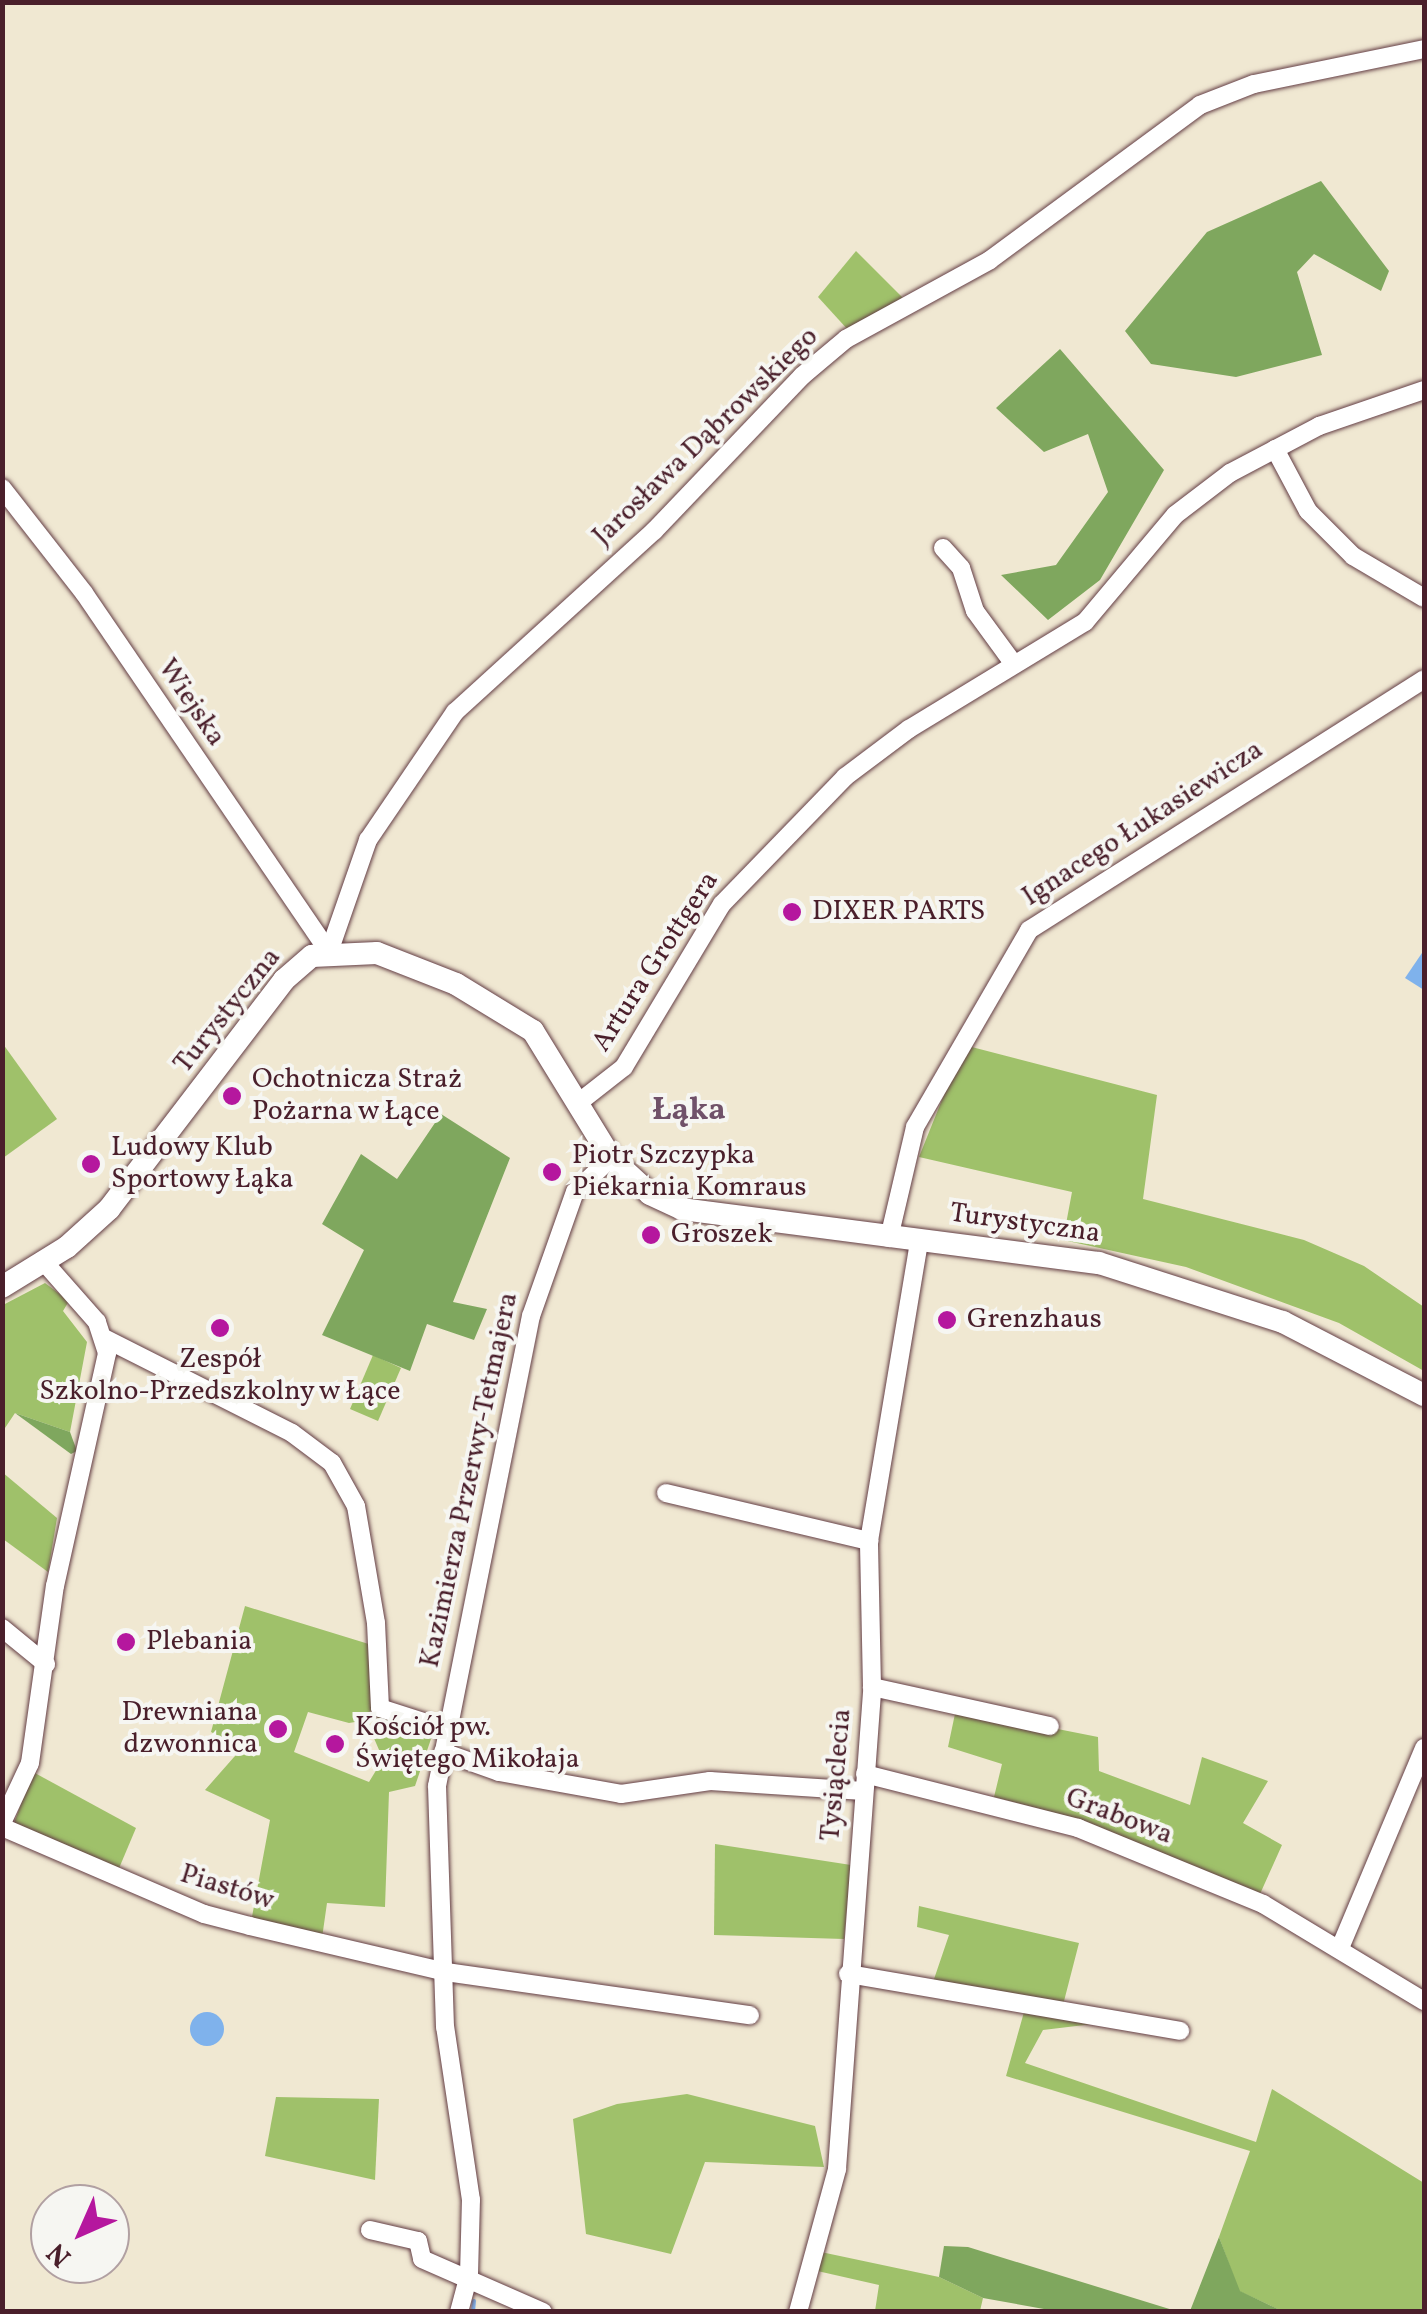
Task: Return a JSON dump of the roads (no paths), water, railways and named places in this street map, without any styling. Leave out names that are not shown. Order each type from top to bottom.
[{"type":"main road","points":[[330,952],[377,953],[456,984],[504,1011],[548,1047],[578,1103]]},
{"type":"main road","name":"Turystyczna","points":[[2,1287],[45,1263],[126,1190],[284,980],[312,956],[330,952]]},
{"type":"main road","name":"Turystyczna","points":[[578,1103],[611,1158],[650,1194],[682,1209],[1099,1263],[1216,1295],[1373,1364],[1424,1395]]},
{"type":"street","name":"Jarosława Dąbrowskiego","points":[[330,952],[368,840],[455,712],[654,531],[802,376],[846,340],[990,260],[1200,106],[1254,84],[1424,48]]},
{"type":"street","name":"Artura Grottgera","points":[[578,1103],[606,1087],[624,1067],[696,943],[757,862],[845,777],[1013,663],[1085,622],[1175,515],[1275,449],[1319,426],[1424,390]]},
{"type":"street","points":[[1275,449],[1320,523],[1353,556],[1424,598]]},
{"type":"street","name":"Wiejska","points":[[2,488],[84,592],[330,952]]},
{"type":"street","points":[[943,548],[961,568],[975,611],[1013,663]]},
{"type":"street","name":"Ignacego Łukasiewicza","points":[[889,1238],[915,1128],[1028,930],[1424,679]]},
{"type":"street","name":"Kazimierza Przerwy-Tetmajera","points":[[460,2312],[469,2275],[471,2200],[445,2027],[437,1786],[445,1728],[531,1316],[576,1192],[611,1158]]},
{"type":"street","name":"Tysiąclecia","points":[[798,2312],[836,2169],[872,1688],[869,1540],[919,1241]]},
{"type":"street","points":[[45,1263],[106,1339],[292,1433],[332,1463],[356,1506],[376,1623],[380,1708],[445,1728]]},
{"type":"street","points":[[2,1825],[30,1763],[55,1586],[106,1339]]},
{"type":"street","points":[[666,1493],[869,1540]]},
{"type":"street","points":[[2,1628],[46,1664]]},
{"type":"street","points":[[872,1688],[1050,1726]]},
{"type":"street","points":[[1340,1948],[1424,1748]]},
{"type":"street","name":"Grabowa","points":[[443,1752],[499,1772],[621,1794],[710,1781],[864,1783],[1078,1828],[1263,1904],[1424,2001]]},
{"type":"street","name":"Piastów","points":[[2,1825],[204,1914],[446,1972],[750,2015]]},
{"type":"street","points":[[848,1974],[1180,2031]]},
{"type":"street","points":[[370,2230],[418,2241],[422,2258],[469,2275],[543,2312]]},
{"type":"water","points":[[1424,950],[1424,990],[1405,978]]},
{"type":"water","points":[[207,2012],[219,2017],[224,2029],[219,2041],[207,2046],[195,2041],[190,2029],[195,2017]]},
{"type":"waterway","points":[[473,2312],[474,2301]]},
{"type":"place","name":"DIXER PARTS","points":[[792,912]]},
{"type":"place","name":"Ochotnicza Straż Pożarna w Łące","points":[[232,1096]]},
{"type":"place","name":"Ludowy Klub Sportowy Łąka","points":[[91,1164]]},
{"type":"place","name":"Piotr Szczypka Piekarnia Komraus","points":[[552,1172]]},
{"type":"place","name":"Groszek","points":[[651,1235]]},
{"type":"place","name":"Grenzhaus","points":[[947,1320]]},
{"type":"place","name":"Zespół Szkolno-Przedszkolny w Łące","points":[[220,1328]]},
{"type":"place","name":"Plebania","points":[[126,1642]]},
{"type":"place","name":"Drewniana dzwonnica","points":[[278,1729]]},
{"type":"place","name":"Kościół pw. Świętego Mikołaja","points":[[335,1744]]},
{"type":"district","name":"Łąka","points":[[689,1111]]}]
